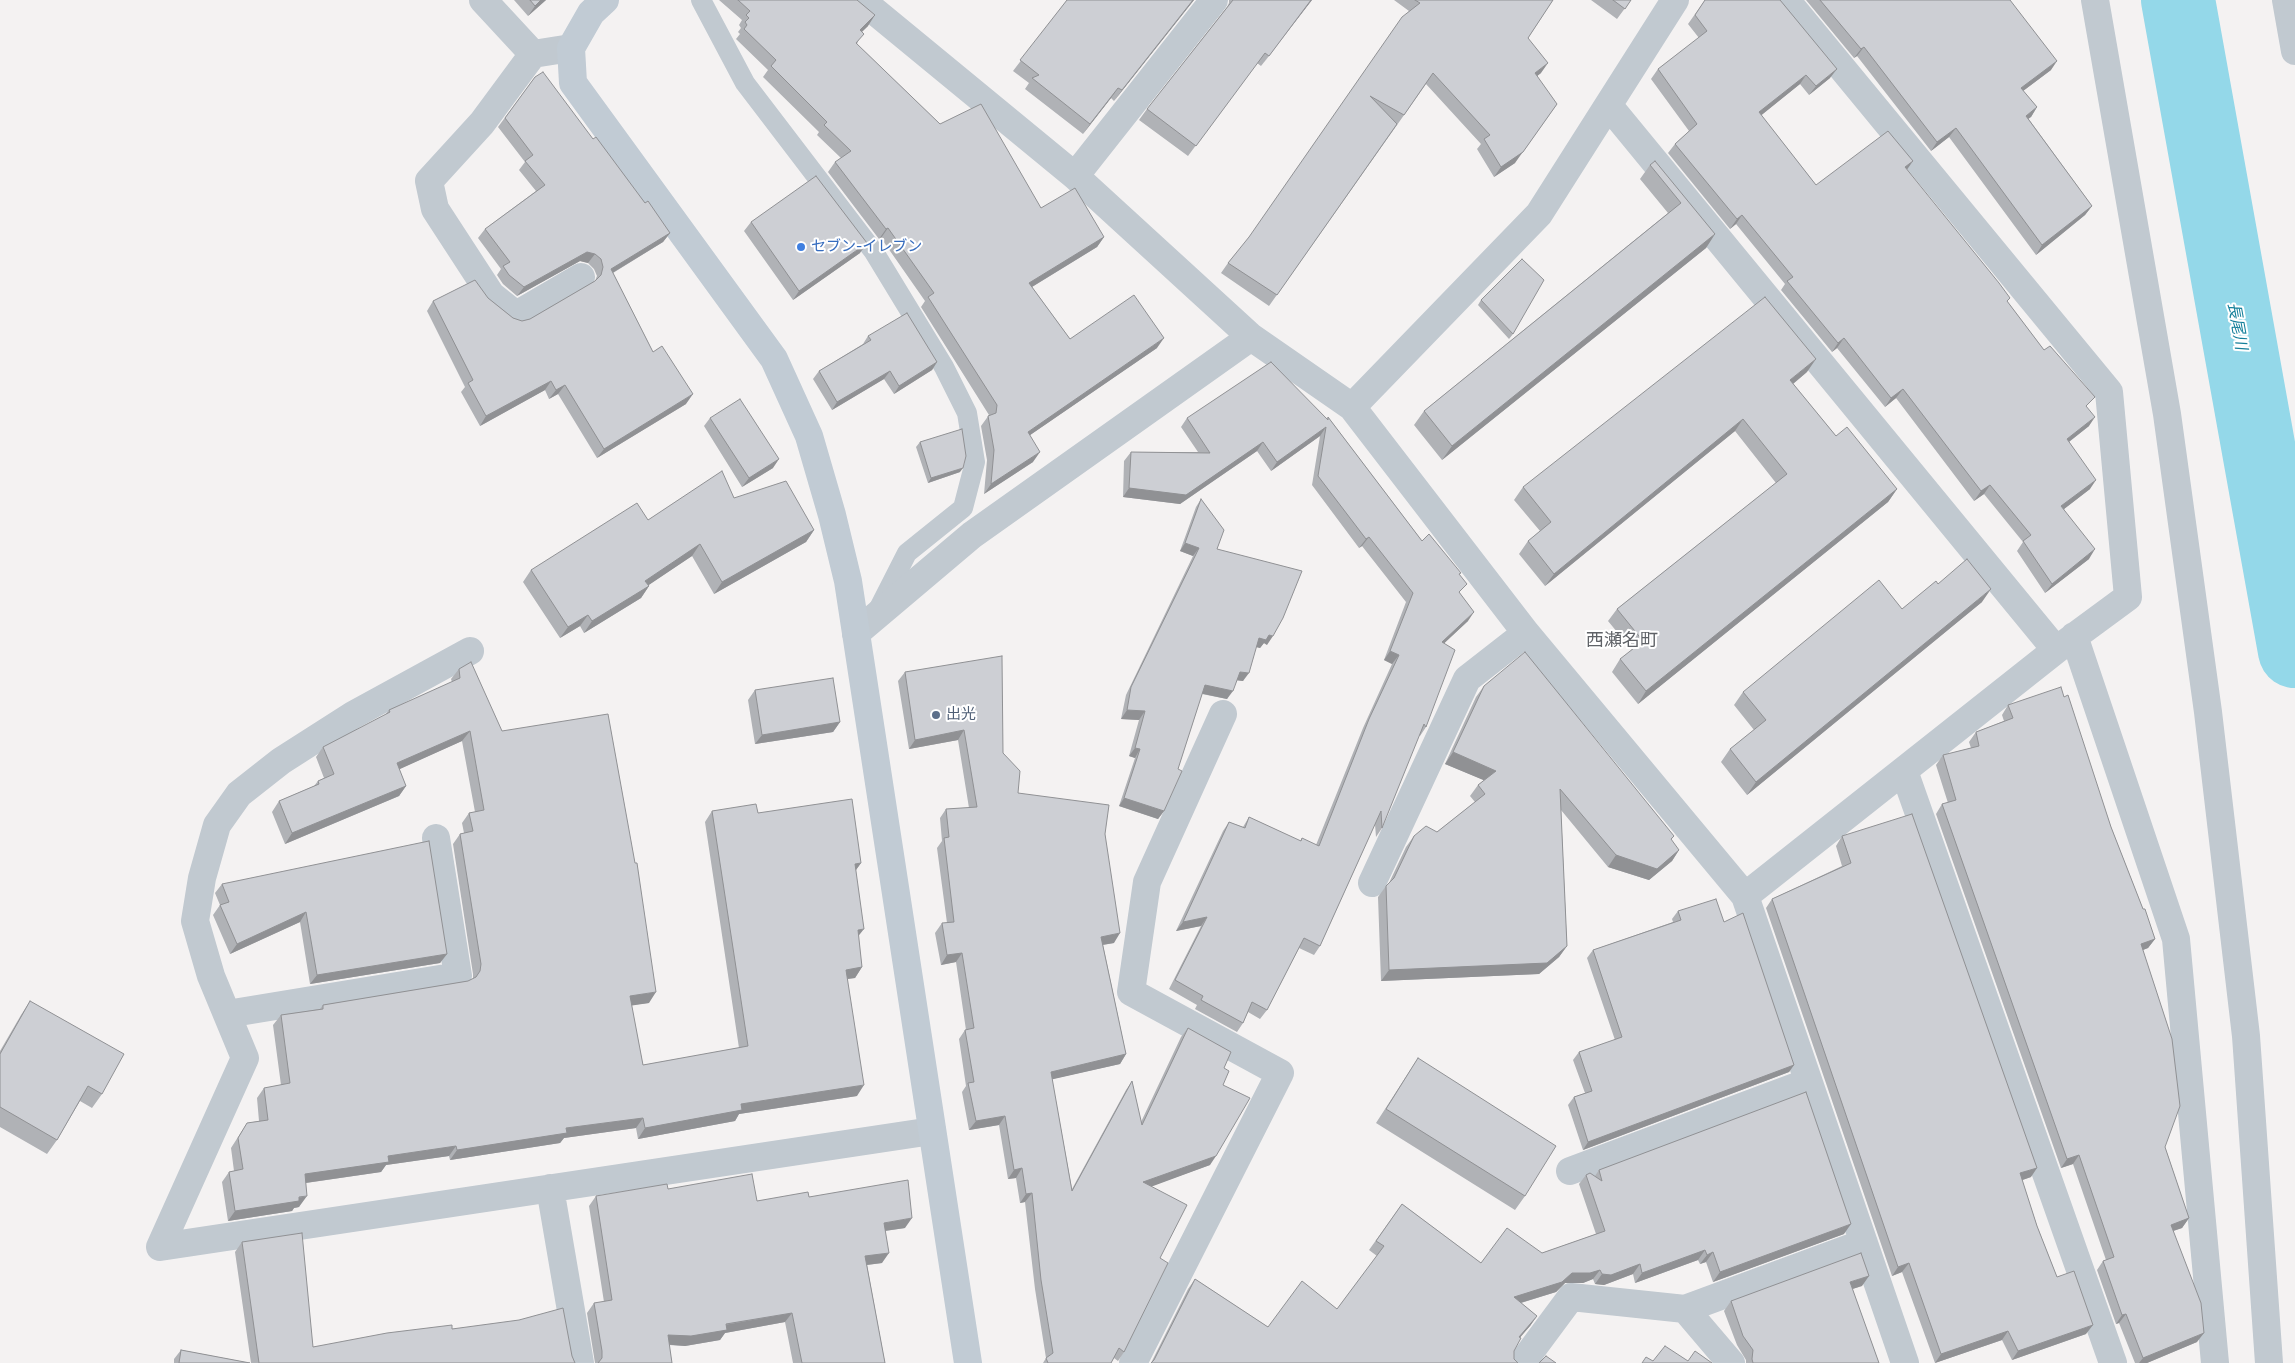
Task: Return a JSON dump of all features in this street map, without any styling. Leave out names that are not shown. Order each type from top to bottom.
[{"type":"street","points":[[483,0],[534,54]]},
{"type":"street","points":[[605,0],[590,13],[571,48],[573,84],[774,358],[809,436],[832,515],[848,581],[865,625],[932,1131],[968,1363]]},
{"type":"street","points":[[861,0],[1075,176],[1250,337],[1352,407],[1526,633],[1745,896],[1905,1363]]},
{"type":"street","points":[[1075,176],[1214,0]]},
{"type":"street","points":[[1352,407],[1540,214],[1675,0]]},
{"type":"street","points":[[1745,896],[2065,643],[2128,597],[2109,392],[1786,0]]},
{"type":"street","points":[[2095,0],[2167,414],[2208,712],[2246,1036],[2269,1363]]},
{"type":"street","points":[[2286,0],[2295,51]]},
{"type":"street","points":[[571,48],[534,54],[482,123],[429,181],[435,210],[492,295],[516,315],[582,278]]},
{"type":"street","points":[[1609,106],[2065,643],[2176,939],[2215,1363]]},
{"type":"street","points":[[865,625],[972,535],[1250,337]]},
{"type":"street","points":[[1372,883],[1467,679],[1526,633]]},
{"type":"street","points":[[470,650],[353,715],[281,761],[239,794],[217,825],[202,878],[195,921],[211,976],[245,1058],[160,1247],[932,1131]]},
{"type":"street","points":[[1132,1363],[1280,1073],[1131,992],[1147,882],[1223,714]]},
{"type":"street","points":[[1904,771],[2112,1363]]},
{"type":"street","points":[[227,1014],[458,976],[436,838]]},
{"type":"street","points":[[1570,1172],[1808,1082]]},
{"type":"street","points":[[550,1188],[580,1363]]},
{"type":"street","points":[[1522,1363],[1571,1297],[1685,1309],[1864,1243]]},
{"type":"street","points":[[1685,1309],[1731,1363]]},
{"type":"lane","points":[[701,0],[745,83],[874,252],[944,367],[967,413],[974,462],[963,508],[906,552],[865,625]]},
{"type":"building","points":[[530,0],[541,0],[535,6]]},
{"type":"building","points":[[738,0],[857,0],[875,15],[860,30],[864,34],[856,43],[940,124],[981,104],[1041,208],[1075,188],[1104,237],[1029,283],[1070,339],[1134,295],[1164,338],[1028,432],[1040,452],[991,484],[994,450],[988,416],[996,413],[997,405],[928,297],[934,293],[888,228],[886,229],[835,162],[851,151],[824,125],[827,122],[771,66],[776,60],[744,29],[747,25],[745,22],[749,18],[746,15],[750,11]]},
{"type":"building","points":[[1067,0],[1193,0],[1122,90],[1118,88],[1090,124],[1032,78],[1039,75],[1020,60]]},
{"type":"building","points":[[1233,0],[1311,0],[1269,56],[1265,53],[1196,146],[1147,109]]},
{"type":"building","points":[[1415,0],[1553,0],[1528,38],[1548,63],[1535,73],[1557,104],[1523,152],[1501,167],[1484,139],[1490,135],[1433,73],[1404,115],[1370,96],[1397,124],[1277,295],[1228,263],[1249,237],[1402,17],[1420,3]]},
{"type":"building","points":[[1613,0],[1631,0],[1625,9]]},
{"type":"building","points":[[1705,0],[1780,0],[1837,69],[1816,86],[1806,75],[1759,112],[1816,185],[1888,131],[1913,161],[1905,167],[1999,283],[2010,298],[2007,301],[2044,350],[2050,346],[2095,397],[2086,406],[2095,417],[2067,439],[2096,480],[2061,506],[2095,549],[2052,584],[2023,541],[2031,535],[1990,485],[1981,491],[1903,389],[1891,398],[1844,338],[1838,343],[1787,281],[1793,277],[1742,215],[1737,219],[1675,144],[1697,124],[1658,69],[1707,31],[1695,15]]},
{"type":"building","points":[[1820,0],[2010,0],[2057,61],[2021,88],[2037,107],[2026,116],[2092,206],[2042,245],[1956,128],[1937,142],[1864,47],[1861,49]]},
{"type":"building","points":[[543,72],[593,139],[596,137],[645,203],[648,201],[670,233],[611,269],[653,352],[662,346],[693,394],[604,449],[565,385],[556,390],[551,381],[486,416],[468,383],[473,380],[433,301],[475,280],[488,298],[513,318],[522,321],[530,319],[595,281],[601,275],[603,267],[601,259],[595,254],[587,252],[524,287],[509,275],[503,266],[510,262],[485,229],[545,185],[525,161],[533,155],[505,118],[535,77]]},
{"type":"building","points":[[1655,161],[1715,234],[1452,446],[1424,411],[1681,203],[1650,165]]},
{"type":"building","points":[[816,176],[867,243],[799,291],[751,222]]},
{"type":"building","points":[[1522,259],[1544,280],[1513,334],[1481,300]]},
{"type":"building","points":[[1765,297],[1816,359],[1790,380],[1836,436],[1847,427],[1897,489],[1646,691],[1620,659],[1643,641],[1617,609],[1787,474],[1743,419],[1554,574],[1528,541],[1551,522],[1523,487]]},
{"type":"building","points":[[907,313],[937,362],[899,386],[890,371],[837,402],[819,371],[871,340],[868,336]]},
{"type":"building","points":[[1271,362],[1328,420],[1328,417],[1422,541],[1429,534],[1461,573],[1459,574],[1467,584],[1459,592],[1474,612],[1442,642],[1455,650],[1426,727],[1424,724],[1382,828],[1381,811],[1320,946],[1304,938],[1267,1010],[1252,1002],[1243,1023],[1201,1000],[1203,996],[1175,980],[1207,917],[1183,922],[1229,822],[1245,828],[1249,817],[1301,841],[1302,838],[1319,846],[1369,719],[1399,655],[1390,651],[1413,593],[1369,537],[1366,539],[1318,476],[1326,427],[1277,462],[1263,442],[1186,495],[1129,488],[1131,452],[1210,453],[1187,418]]},
{"type":"building","points":[[740,399],[779,459],[749,478],[710,418]]},
{"type":"building","points":[[962,429],[966,456],[963,468],[931,478],[920,442]]},
{"type":"building","points":[[722,471],[734,498],[786,481],[814,530],[722,582],[700,544],[645,581],[649,586],[592,621],[588,615],[568,627],[531,570],[637,503],[648,520]]},
{"type":"building","points":[[1201,499],[1224,530],[1217,549],[1302,571],[1283,618],[1273,636],[1269,635],[1266,640],[1259,638],[1249,673],[1240,672],[1233,691],[1205,685],[1178,769],[1182,771],[1164,811],[1124,798],[1140,749],[1135,748],[1145,711],[1127,710],[1131,687],[1199,548],[1185,543]]},
{"type":"building","points":[[1967,559],[1991,589],[1756,782],[1730,749],[1766,720],[1743,692],[1879,580],[1902,609],[1936,581],[1938,584]]},
{"type":"building","points":[[1525,652],[1674,836],[1671,839],[1679,850],[1657,869],[1616,855],[1560,789],[1567,946],[1547,963],[1389,970],[1386,886],[1394,878],[1414,836],[1426,826],[1437,832],[1485,794],[1478,785],[1496,771],[1453,752],[1484,686]]},
{"type":"building","points":[[1002,656],[1003,753],[1020,771],[1018,793],[1109,805],[1105,834],[1120,933],[1101,937],[1126,1054],[1051,1072],[1072,1191],[1132,1081],[1142,1125],[1188,1028],[1231,1052],[1224,1068],[1229,1071],[1223,1085],[1250,1098],[1216,1156],[1143,1182],[1187,1205],[1160,1258],[1168,1263],[1124,1352],[1119,1348],[1111,1363],[1048,1363],[1046,1358],[1053,1353],[1041,1280],[1032,1193],[1026,1194],[1022,1168],[1014,1170],[1005,1116],[976,1121],[968,1083],[974,1082],[965,1030],[974,1028],[962,953],[947,955],[942,923],[954,922],[944,838],[949,837],[946,809],[977,807],[964,730],[915,740],[905,672]]},
{"type":"building","points":[[471,662],[502,731],[608,714],[635,863],[637,863],[656,992],[630,996],[643,1065],[748,1046],[712,811],[756,804],[758,813],[852,799],[861,863],[855,864],[864,929],[858,930],[862,967],[846,970],[864,1085],[741,1104],[742,1110],[645,1128],[643,1118],[566,1128],[567,1133],[457,1150],[456,1146],[388,1156],[389,1162],[305,1174],[307,1196],[299,1197],[299,1201],[235,1211],[229,1172],[243,1169],[238,1138],[247,1123],[268,1120],[264,1088],[290,1083],[281,1015],[323,1009],[323,1005],[468,981],[476,977],[480,971],[481,964],[460,834],[473,831],[469,813],[484,810],[470,731],[397,763],[406,786],[292,833],[279,801],[319,784],[318,781],[334,774],[323,747],[390,712],[389,710],[460,678],[459,669]]},
{"type":"building","points":[[833,678],[840,722],[762,735],[755,690]]},
{"type":"building","points":[[2061,687],[2064,697],[2068,695],[2111,827],[2143,909],[2145,909],[2155,939],[2141,944],[2172,1039],[2180,1106],[2165,1147],[2189,1218],[2171,1225],[2201,1303],[2204,1333],[2143,1358],[2126,1314],[2122,1315],[2103,1261],[2114,1257],[2079,1155],[2067,1159],[1942,804],[1956,800],[1943,755],[1979,746],[1976,732],[2013,718],[2008,705]]},
{"type":"building","points":[[1912,814],[2037,1168],[2020,1173],[2037,1226],[2057,1277],[2074,1271],[2093,1325],[2018,1351],[2008,1331],[1941,1354],[1909,1263],[1898,1267],[1772,899],[1851,863],[1842,836]]},
{"type":"building","points":[[429,841],[447,954],[317,975],[306,912],[237,944],[220,905],[229,902],[222,884]]},
{"type":"building","points":[[1716,899],[1724,922],[1743,913],[1794,1065],[1588,1142],[1574,1097],[1592,1091],[1579,1052],[1622,1037],[1593,950],[1681,920],[1678,911]]},
{"type":"building","points":[[30,1001],[124,1054],[102,1094],[88,1086],[57,1140],[0,1107],[0,1054]]},
{"type":"building","points":[[1418,1058],[1556,1146],[1525,1196],[1386,1109]]},
{"type":"building","points":[[1806,1092],[1851,1224],[1720,1272],[1713,1252],[1707,1255],[1705,1250],[1642,1273],[1640,1264],[1611,1275],[1602,1274],[1600,1270],[1590,1273],[1572,1273],[1562,1282],[1514,1297],[1537,1316],[1519,1337],[1521,1338],[1514,1351],[1514,1359],[1518,1363],[1151,1363],[1195,1279],[1268,1327],[1302,1281],[1337,1309],[1384,1246],[1376,1241],[1402,1204],[1481,1263],[1507,1228],[1542,1253],[1605,1231],[1586,1175],[1590,1173],[1602,1181],[1599,1170]]},
{"type":"building","points":[[752,1174],[757,1201],[808,1192],[809,1197],[908,1180],[912,1218],[884,1223],[889,1253],[865,1256],[885,1363],[802,1363],[792,1313],[726,1324],[727,1330],[691,1336],[668,1335],[672,1363],[598,1363],[602,1358],[602,1351],[594,1303],[612,1300],[596,1196],[667,1184],[668,1189]]},
{"type":"building","points":[[302,1233],[313,1347],[387,1333],[452,1325],[452,1329],[519,1320],[563,1308],[575,1363],[259,1363],[242,1242]]},
{"type":"building","points":[[1861,1253],[1869,1276],[1850,1282],[1879,1363],[1753,1363],[1753,1350],[1743,1336],[1731,1301]]},
{"type":"building","points":[[1665,1346],[1688,1361],[1695,1351],[1712,1363],[1642,1363],[1646,1357],[1653,1361]]},
{"type":"building","points":[[181,1350],[250,1363],[179,1363]]},
{"type":"building","points":[[1546,1356],[1556,1363],[1539,1363]]},
{"type":"waterway","name":"長尾川","points":[[2178,0],[2295,651]]},
{"type":"place","name":"セブン-イレブン","points":[[801,247]]},
{"type":"place","name":"出光","points":[[936,715]]},
{"type":"district","name":"西瀬名町","points":[[1622,641]]}]
